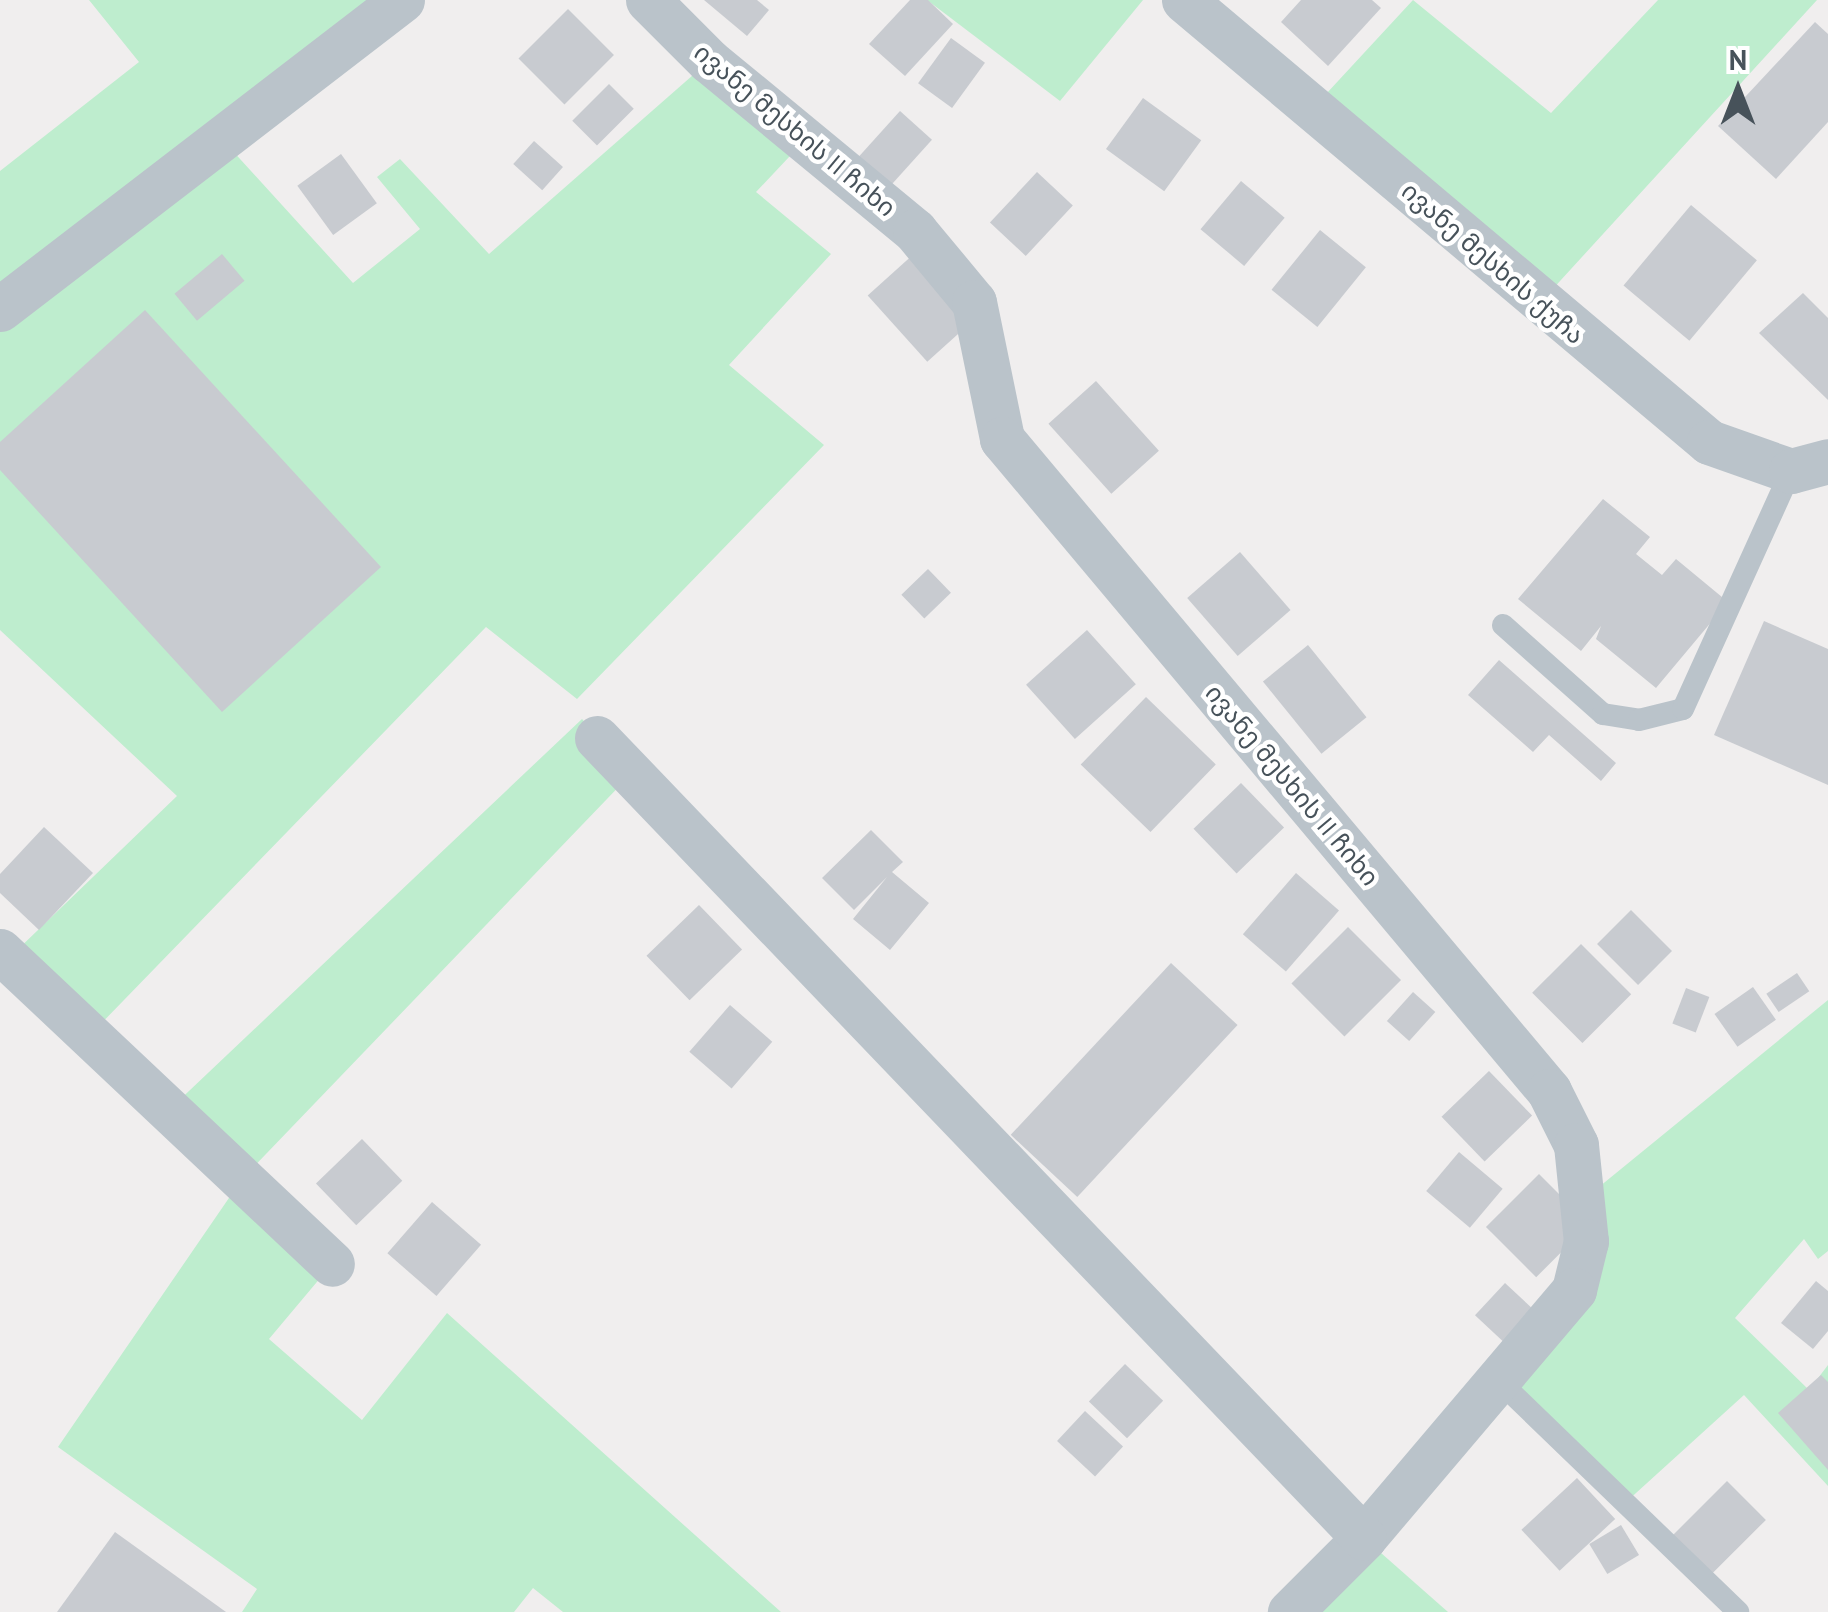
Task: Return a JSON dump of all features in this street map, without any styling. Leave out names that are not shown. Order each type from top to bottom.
[{"type":"street","points":[[0,309],[402,0]]},
{"type":"street","name":"ივანე მესხის II ჩიხი","points":[[648,0],[709,61],[916,231],[974,302],[1002,439],[1549,1091],[1576,1145],[1586,1241],[1574,1290],[1364,1538],[1290,1612]]},
{"type":"street","name":"ივანე მესხის ქუჩა","points":[[1184,0],[1631,382],[1709,442],[1809,466],[1828,498]]},
{"type":"street","points":[[597,738],[1364,1538]]},
{"type":"street","points":[[0,951],[332,1264]]},
{"type":"lane","points":[[1503,625],[1603,714],[1639,720],[1683,710],[1809,466]]},
{"type":"lane","points":[[1498,1380],[1738,1612]]},
{"type":"green space","points":[[89,0],[402,0],[220,137],[353,283],[420,229],[377,177],[400,159],[489,254],[709,61],[805,140],[756,192],[831,254],[729,365],[824,445],[577,699],[486,627],[91,1034],[10,957],[177,796],[0,630],[0,171],[139,62]]},
{"type":"green space","points":[[927,0],[1143,0],[1060,101]]},
{"type":"green space","points":[[1413,0],[1551,113],[1658,0],[1817,0],[1539,304],[1314,107]]},
{"type":"green space","points":[[582,719],[631,774],[243,1178],[332,1264],[269,1339],[362,1420],[447,1313],[781,1612],[563,1612],[533,1588],[514,1612],[242,1612],[257,1589],[58,1447],[242,1179],[170,1109]]},
{"type":"green space","points":[[1828,1000],[1828,1251],[1818,1259],[1804,1239],[1735,1318],[1809,1390],[1828,1365],[1828,1486],[1744,1395],[1625,1503],[1498,1380],[1574,1290],[1583,1200]]},
{"type":"green space","points":[[1364,1538],[1448,1612],[1290,1612]]},
{"type":"building","points":[[704,0],[757,0],[769,10],[747,36]]},
{"type":"building","points":[[910,0],[928,0],[953,24],[905,76],[869,44]]},
{"type":"building","points":[[1301,0],[1372,0],[1381,8],[1328,66],[1281,22]]},
{"type":"building","points":[[568,9],[614,55],[564,104],[519,58]]},
{"type":"building","points":[[1815,22],[1828,34],[1828,122],[1776,179],[1718,126]]},
{"type":"building","points":[[951,38],[985,63],[952,108],[918,83]]},
{"type":"building","points":[[609,84],[634,109],[597,146],[572,121]]},
{"type":"building","points":[[1143,98],[1201,140],[1164,191],[1106,149]]},
{"type":"building","points":[[900,111],[932,140],[890,187],[858,158]]},
{"type":"building","points":[[534,141],[563,167],[542,190],[513,164]]},
{"type":"building","points":[[341,154],[377,203],[333,235],[297,186]]},
{"type":"building","points":[[1037,172],[1073,205],[1026,256],[990,222]]},
{"type":"building","points":[[1241,181],[1285,218],[1244,266],[1201,229]]},
{"type":"building","points":[[1691,205],[1757,260],[1689,341],[1624,285]]},
{"type":"building","points":[[1320,230],[1366,267],[1317,327],[1272,290]]},
{"type":"building","points":[[916,252],[976,318],[927,362],[868,295]]},
{"type":"building","points":[[222,254],[244,281],[197,321],[175,294]]},
{"type":"building","points":[[1803,293],[1828,318],[1828,400],[1759,333]]},
{"type":"building","points":[[145,310],[381,567],[222,712],[0,470],[0,442]]},
{"type":"building","points":[[1096,381],[1159,451],[1111,494],[1048,424]]},
{"type":"building","points":[[1603,499],[1650,537],[1636,554],[1662,575],[1676,559],[1728,602],[1656,688],[1596,639],[1601,626],[1581,651],[1518,599]]},
{"type":"building","points":[[1240,552],[1291,610],[1238,656],[1187,598]]},
{"type":"building","points":[[928,569],[951,593],[924,618],[901,595]]},
{"type":"building","points":[[1764,621],[1828,649],[1828,785],[1714,735]]},
{"type":"building","points":[[1087,630],[1136,684],[1075,739],[1026,685]]},
{"type":"building","points":[[1308,645],[1367,717],[1321,754],[1263,682]]},
{"type":"building","points":[[1499,660],[1616,763],[1601,781],[1549,735],[1533,752],[1468,695]]},
{"type":"building","points":[[1146,697],[1216,764],[1150,832],[1081,765]]},
{"type":"building","points":[[1241,783],[1284,828],[1237,873],[1194,829]]},
{"type":"building","points":[[44,827],[93,873],[39,930],[0,893],[0,874]]},
{"type":"building","points":[[871,830],[903,862],[892,872],[929,903],[890,950],[853,919],[887,877],[854,910],[822,878]]},
{"type":"building","points":[[1296,873],[1339,910],[1286,972],[1243,934]]},
{"type":"building","points":[[699,905],[742,950],[690,1000],[646,956]]},
{"type":"building","points":[[1631,910],[1672,951],[1638,985],[1597,944]]},
{"type":"building","points":[[1348,927],[1401,980],[1344,1037],[1291,984]]},
{"type":"building","points":[[1581,944],[1631,994],[1582,1043],[1532,993]]},
{"type":"building","points":[[1171,963],[1238,1025],[1077,1197],[1011,1135]]},
{"type":"building","points":[[1797,973],[1809,991],[1779,1012],[1766,994]]},
{"type":"building","points":[[1753,987],[1776,1020],[1737,1047],[1714,1014]]},
{"type":"building","points":[[1686,988],[1709,997],[1696,1032],[1672,1023]]},
{"type":"building","points":[[1413,992],[1435,1012],[1409,1041],[1387,1021]]},
{"type":"building","points":[[730,1005],[772,1042],[732,1089],[689,1052]]},
{"type":"building","points":[[1489,1071],[1532,1116],[1485,1161],[1442,1117]]},
{"type":"building","points":[[362,1139],[402,1181],[356,1225],[316,1183]]},
{"type":"building","points":[[1459,1152],[1503,1189],[1470,1228],[1426,1191]]},
{"type":"building","points":[[1539,1174],[1589,1224],[1536,1277],[1486,1227]]},
{"type":"building","points":[[432,1202],[481,1245],[436,1296],[387,1253]]},
{"type":"building","points":[[1816,1281],[1828,1291],[1828,1331],[1813,1349],[1781,1323]]},
{"type":"building","points":[[1505,1283],[1540,1316],[1510,1348],[1475,1315]]},
{"type":"building","points":[[1125,1364],[1163,1401],[1127,1438],[1089,1401]]},
{"type":"building","points":[[1821,1375],[1828,1382],[1828,1470],[1778,1413]]},
{"type":"building","points":[[1085,1411],[1123,1446],[1095,1476],[1057,1441]]},
{"type":"building","points":[[1577,1478],[1615,1519],[1560,1571],[1521,1530]]},
{"type":"building","points":[[1727,1481],[1766,1520],[1708,1578],[1669,1539]]},
{"type":"building","points":[[1621,1525],[1639,1555],[1607,1574],[1589,1544]]},
{"type":"building","points":[[115,1532],[226,1612],[57,1612]]}]
